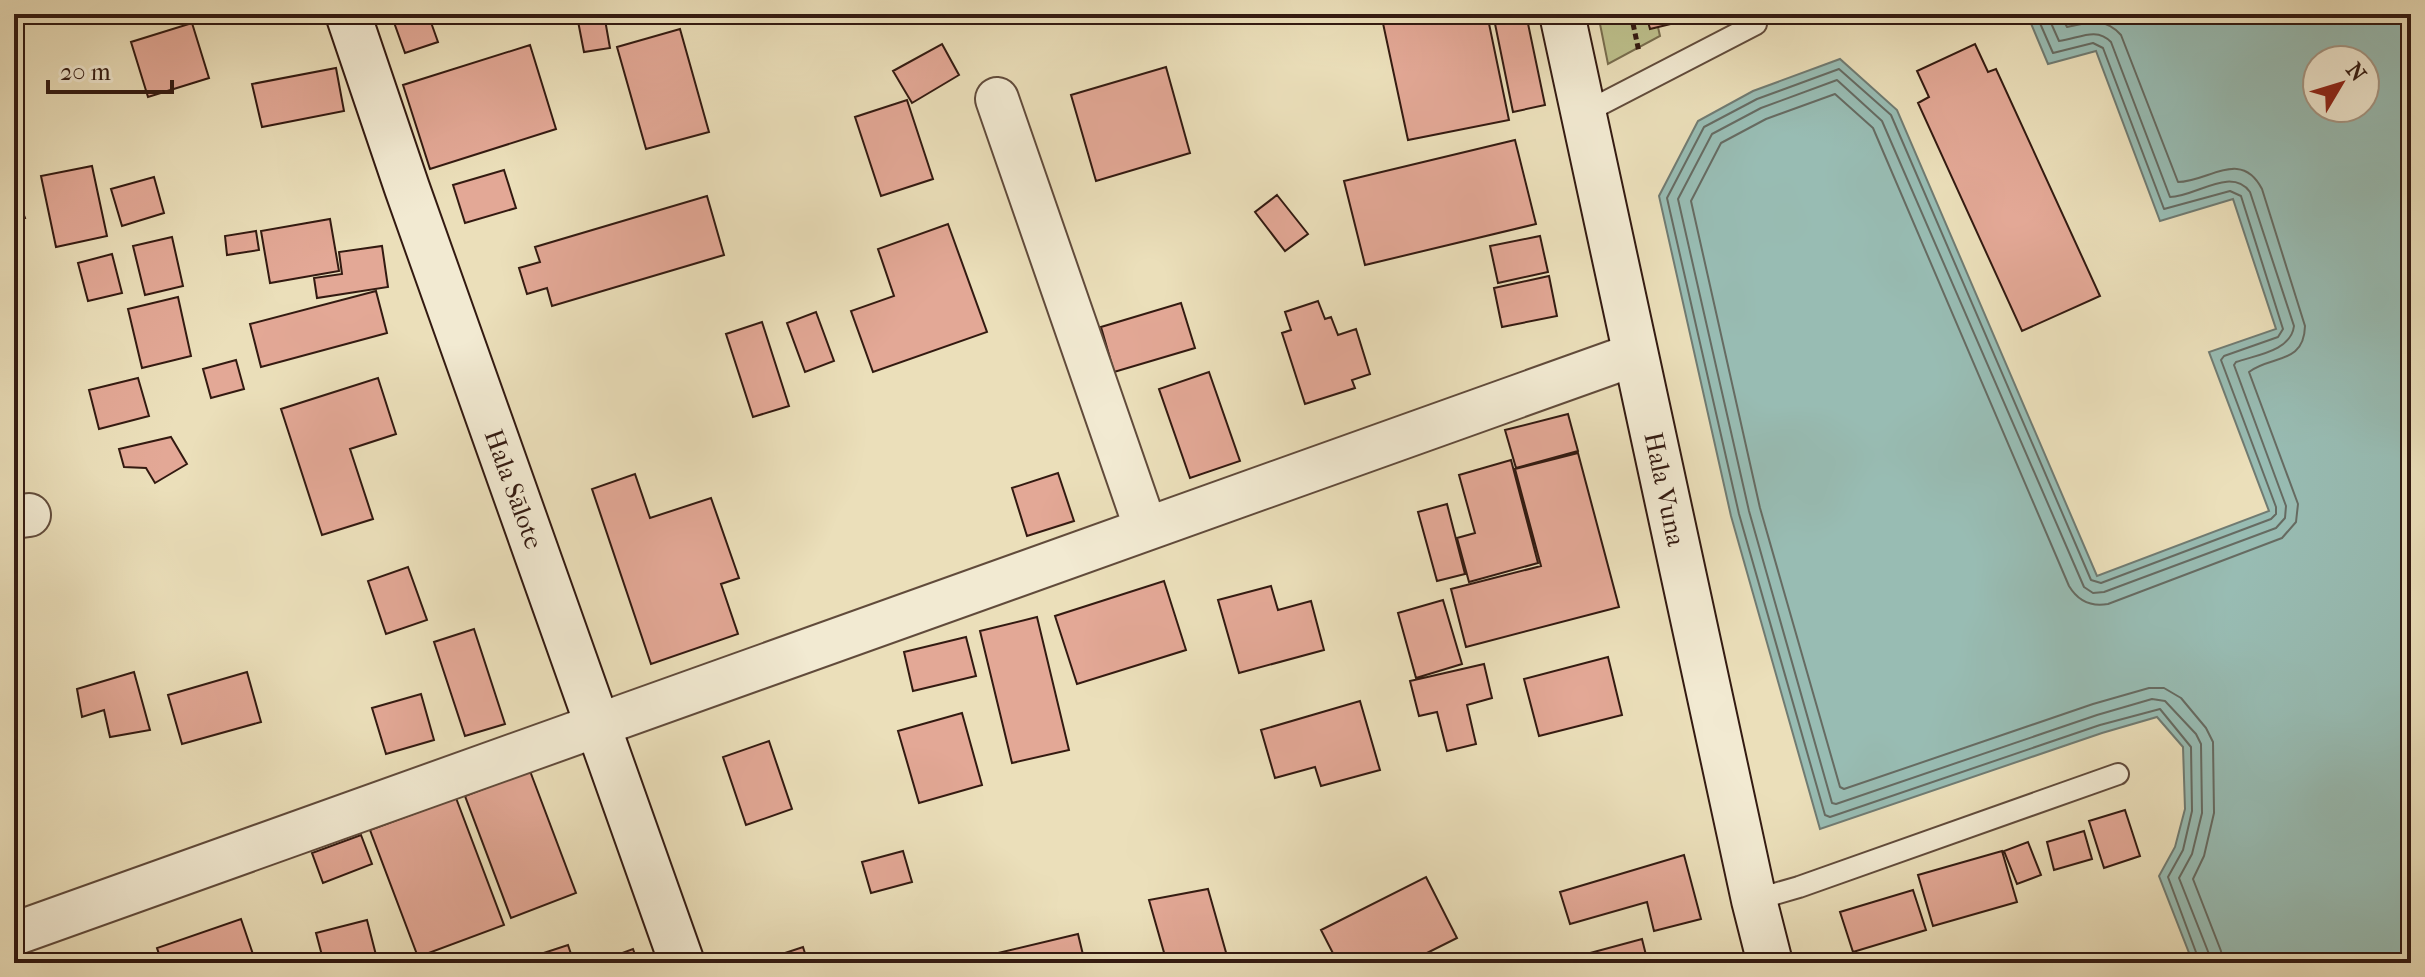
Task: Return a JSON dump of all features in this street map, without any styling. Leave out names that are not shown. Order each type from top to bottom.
[{"type":"main road","name":"Hala Sālote","points":[[348,14],[682,963]]},
{"type":"main road","name":"Hala Vuna","points":[[1562,14],[1770,963]]},
{"type":"street","points":[[997,99],[1146,529]]},
{"type":"street","points":[[14,934],[1636,354]]},
{"type":"lane","points":[[1584,113],[1756,24],[1753,14]]},
{"type":"lane","points":[[1754,900],[1814,882],[2118,774]]},
{"type":"green space","points":[[1598,14],[1655,14],[1660,36],[1608,64]]},
{"type":"water","points":[[2027,14],[2411,14],[2411,963],[2193,963],[2159,876],[2175,847],[2185,809],[2183,747],[2157,717],[1820,829],[1731,516],[1659,196],[1698,121],[1753,91],[1840,59],[1897,110],[2097,576],[2269,511],[2209,352],[2276,329],[2233,199],[2160,221],[2096,51],[2048,64]]},
{"type":"building","points":[[391,14],[428,14],[438,42],[405,53]]},
{"type":"building","points":[[604,14],[610,48],[584,52],[577,16]]},
{"type":"building","points":[[1381,14],[1487,14],[1509,120],[1408,140]]},
{"type":"building","points":[[1493,14],[1526,14],[1545,105],[1513,112]]},
{"type":"building","points":[[1646,14],[1681,14],[1683,21],[1650,29]]},
{"type":"building","points":[[192,23],[209,78],[148,97],[131,42]]},
{"type":"building","points":[[680,29],[709,132],[646,149],[617,47]]},
{"type":"building","points":[[942,44],[959,75],[912,103],[893,71]]},
{"type":"building","points":[[1975,44],[1988,72],[1996,69],[2100,296],[2022,331],[1918,103],[1929,97],[1917,71]]},
{"type":"building","points":[[530,45],[556,129],[430,169],[403,85]]},
{"type":"building","points":[[1166,67],[1190,153],[1096,181],[1071,95]]},
{"type":"building","points":[[336,68],[344,111],[262,127],[252,84]]},
{"type":"building","points":[[907,100],[933,179],[881,196],[855,117]]},
{"type":"building","points":[[1515,140],[1536,224],[1365,265],[1344,181]]},
{"type":"building","points":[[92,166],[107,236],[56,247],[41,176]]},
{"type":"building","points":[[504,170],[516,208],[465,223],[453,185]]},
{"type":"building","points":[[154,177],[164,213],[122,226],[111,189]]},
{"type":"building","points":[[14,189],[25,218],[14,221]]},
{"type":"building","points":[[1277,195],[1308,234],[1285,251],[1255,212]]},
{"type":"building","points":[[707,196],[724,255],[552,306],[547,288],[527,294],[519,268],[540,262],[535,247]]},
{"type":"building","points":[[330,219],[339,271],[270,283],[261,231]]},
{"type":"building","points":[[948,224],[987,332],[873,372],[851,311],[894,296],[878,249]]},
{"type":"building","points":[[256,231],[259,250],[227,255],[225,236]]},
{"type":"building","points":[[1540,236],[1548,272],[1498,283],[1490,246]]},
{"type":"building","points":[[172,237],[183,286],[145,295],[133,246]]},
{"type":"building","points":[[382,246],[388,287],[317,298],[314,278],[342,274],[339,252]]},
{"type":"building","points":[[112,254],[122,293],[88,301],[78,263]]},
{"type":"building","points":[[1549,276],[1557,316],[1502,327],[1494,288]]},
{"type":"building","points":[[376,291],[387,333],[261,367],[250,324]]},
{"type":"building","points":[[178,297],[191,356],[142,368],[128,309]]},
{"type":"building","points":[[1318,301],[1325,319],[1331,317],[1338,335],[1356,329],[1370,374],[1352,380],[1355,388],[1305,404],[1282,333],[1291,330],[1285,312]]},
{"type":"building","points":[[1181,303],[1195,348],[1114,372],[1101,327]]},
{"type":"building","points":[[816,312],[834,361],[805,372],[787,323]]},
{"type":"building","points":[[762,322],[789,406],[753,417],[726,334]]},
{"type":"building","points":[[236,360],[244,389],[211,398],[203,369]]},
{"type":"building","points":[[1209,372],[1240,461],[1190,478],[1159,389]]},
{"type":"building","points":[[138,378],[149,416],[99,429],[89,390]]},
{"type":"building","points":[[378,378],[396,434],[350,449],[373,519],[322,535],[281,409]]},
{"type":"building","points":[[1568,414],[1578,451],[1516,468],[1505,430]]},
{"type":"building","points":[[171,437],[187,464],[155,483],[146,468],[124,467],[119,449]]},
{"type":"building","points":[[1578,453],[1619,607],[1466,647],[1451,589],[1541,566],[1515,469]]},
{"type":"building","points":[[1511,460],[1538,563],[1469,582],[1457,538],[1475,533],[1459,475]]},
{"type":"building","points":[[1058,473],[1074,521],[1027,536],[1012,488]]},
{"type":"building","points":[[635,474],[650,518],[711,498],[739,578],[721,584],[738,634],[651,664],[592,489]]},
{"type":"building","points":[[1447,504],[1465,574],[1437,581],[1418,512]]},
{"type":"building","points":[[14,548],[22,549],[22,586],[14,586]]},
{"type":"building","points":[[408,567],[427,620],[386,634],[368,581]]},
{"type":"building","points":[[1164,581],[1186,650],[1077,684],[1055,616]]},
{"type":"building","points":[[1271,586],[1278,610],[1311,601],[1324,650],[1239,673],[1218,600]]},
{"type":"building","points":[[1443,600],[1462,664],[1416,678],[1398,613]]},
{"type":"building","points":[[1037,617],[1069,750],[1012,763],[980,631]]},
{"type":"building","points":[[474,629],[505,724],[465,736],[434,642]]},
{"type":"building","points":[[966,637],[976,676],[913,691],[904,652]]},
{"type":"building","points":[[1608,657],[1622,715],[1539,736],[1524,679]]},
{"type":"building","points":[[1484,664],[1492,698],[1467,705],[1476,744],[1447,751],[1437,712],[1419,716],[1410,681]]},
{"type":"building","points":[[134,672],[150,730],[110,737],[104,710],[82,717],[77,689]]},
{"type":"building","points":[[247,672],[261,722],[182,744],[168,695]]},
{"type":"building","points":[[421,694],[434,740],[386,754],[372,708]]},
{"type":"building","points":[[1360,701],[1380,770],[1321,786],[1315,767],[1275,778],[1261,730]]},
{"type":"building","points":[[962,713],[982,785],[919,803],[898,731]]},
{"type":"building","points":[[769,741],[792,809],[746,825],[723,757]]},
{"type":"building","points":[[530,771],[576,893],[511,918],[465,796]]},
{"type":"building","points":[[456,798],[504,925],[418,957],[370,830]]},
{"type":"building","points":[[2125,810],[2140,856],[2104,868],[2089,821]]},
{"type":"building","points":[[2084,831],[2092,859],[2054,870],[2047,842]]},
{"type":"building","points":[[361,835],[372,864],[323,883],[312,853]]},
{"type":"building","points":[[2028,842],[2041,875],[2017,884],[2004,851]]},
{"type":"building","points":[[903,851],[912,882],[871,893],[862,862]]},
{"type":"building","points":[[2002,851],[2017,902],[1933,926],[1918,875]]},
{"type":"building","points":[[1684,855],[1701,919],[1654,931],[1647,902],[1570,924],[1560,892]]},
{"type":"building","points":[[1426,877],[1457,938],[1407,963],[1338,963],[1321,930]]},
{"type":"building","points":[[1208,889],[1229,963],[1167,963],[1149,900]]},
{"type":"building","points":[[1913,890],[1926,930],[1853,952],[1840,912]]},
{"type":"building","points":[[241,919],[256,963],[162,963],[157,948]]},
{"type":"building","points":[[367,920],[376,955],[346,963],[324,963],[316,933]]},
{"type":"building","points":[[1078,934],[1085,963],[1000,963],[998,953]]},
{"type":"building","points":[[1642,939],[1648,963],[1553,963]]},
{"type":"building","points":[[568,945],[574,963],[513,963]]},
{"type":"building","points":[[803,947],[808,963],[761,961]]},
{"type":"building","points":[[633,949],[638,963],[604,963],[603,960]]}]
